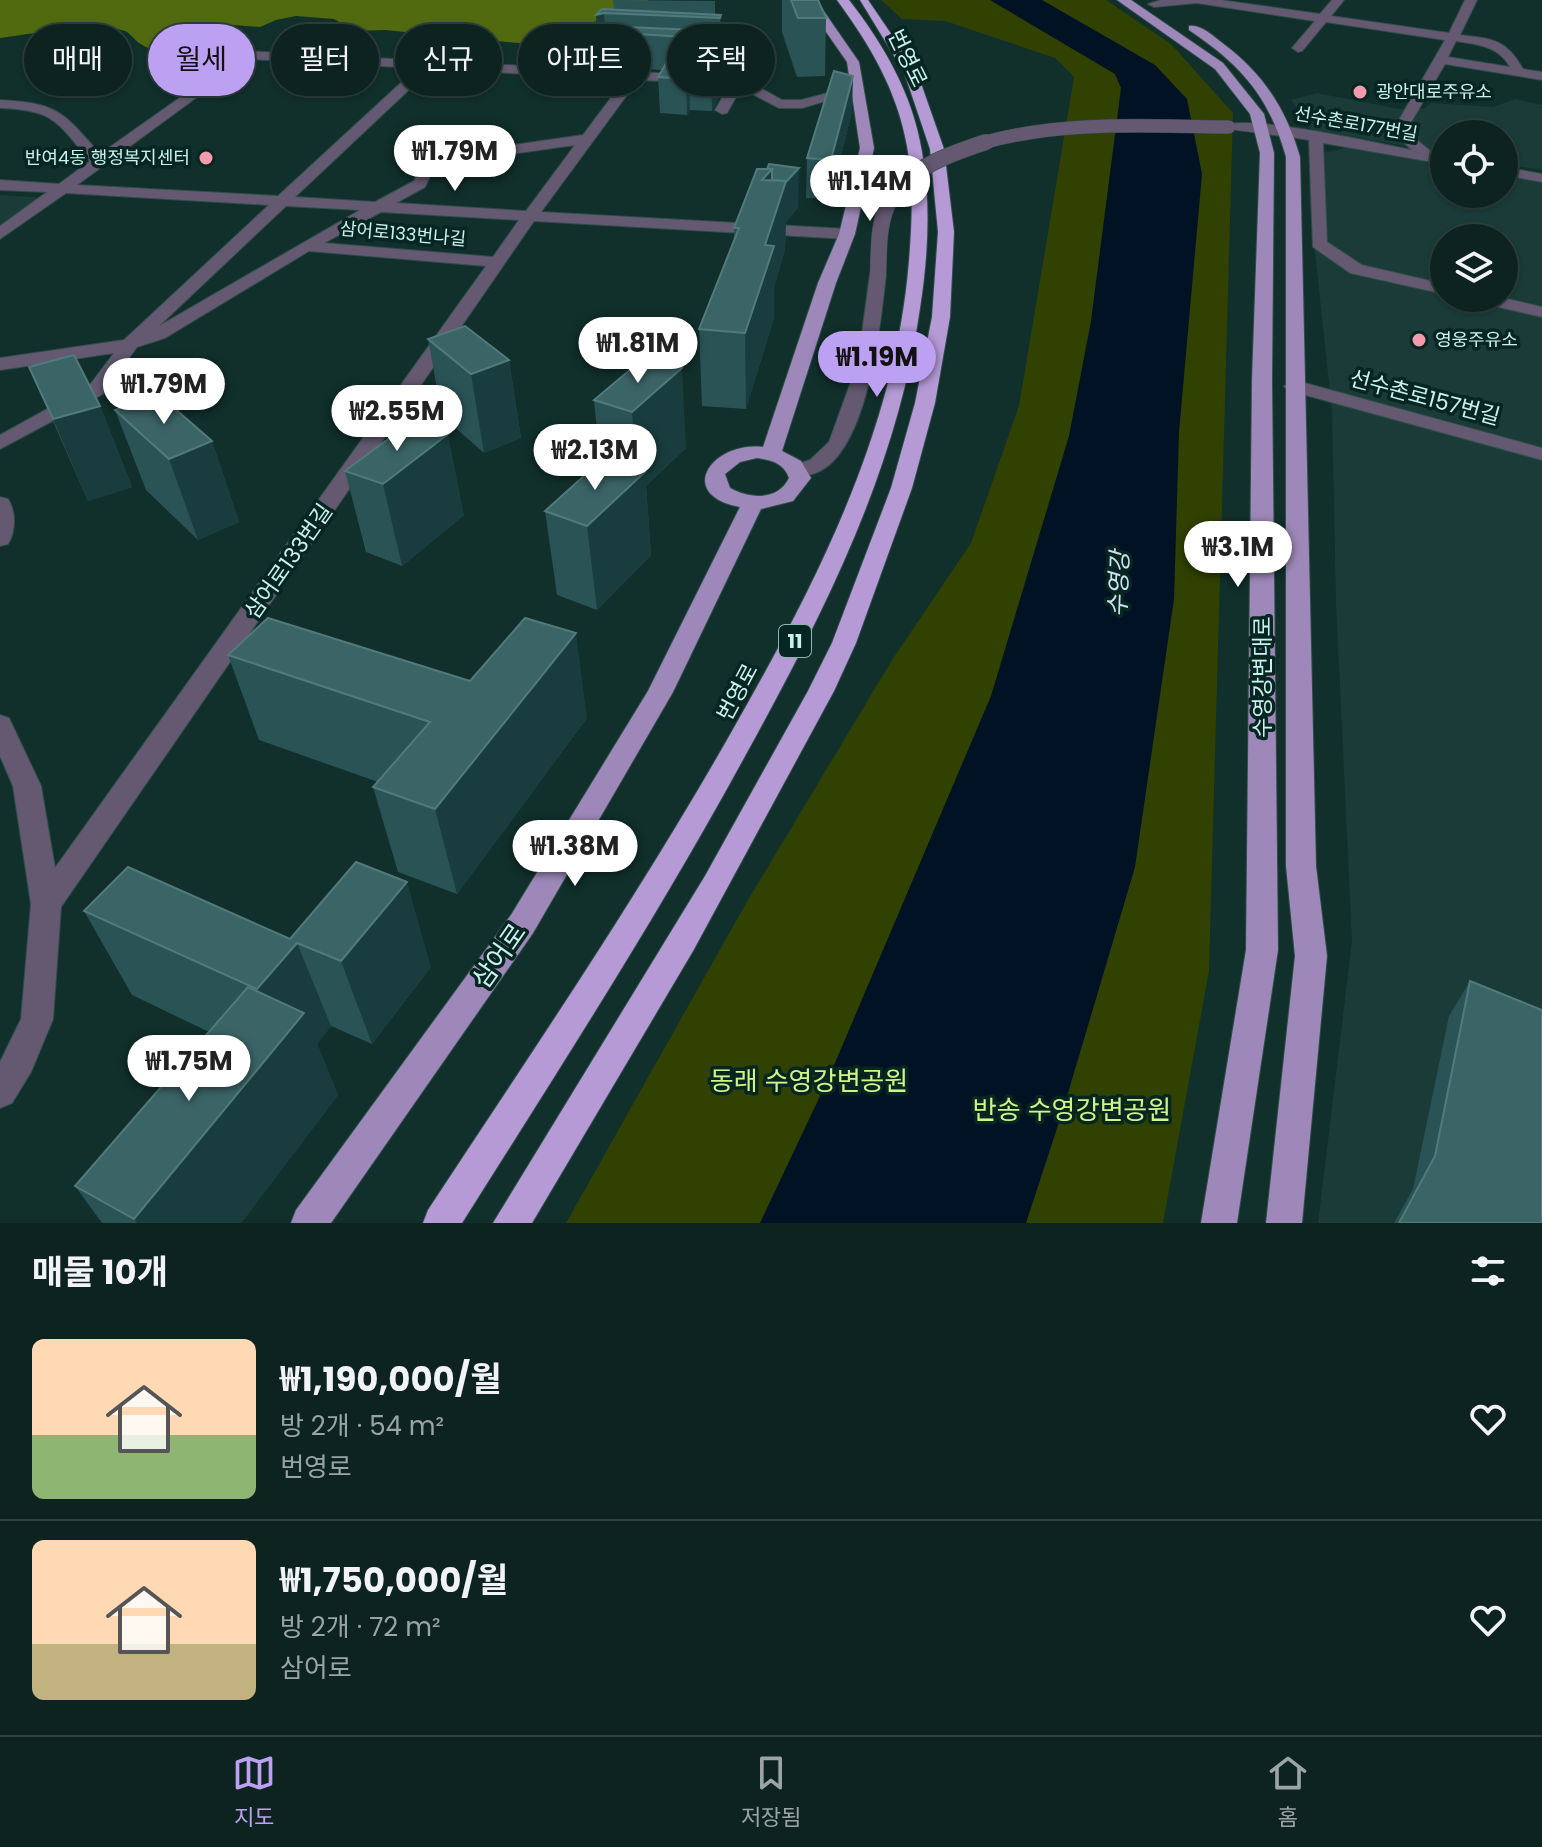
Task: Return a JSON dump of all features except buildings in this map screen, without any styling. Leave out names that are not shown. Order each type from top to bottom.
[{"type":"highway","name":"번영로","points":[[441,1223],[651,896],[725,769],[816,601],[870,473],[901,365],[913,291],[919,222],[918,170],[905,111],[885,60],[843,0]]},
{"type":"highway","name":"번영로","points":[[511,1223],[732,859],[843,646],[907,477],[932,373],[945,269],[945,193],[933,133],[920,92],[894,39],[862,0]]},
{"type":"main road","points":[[771,454],[827,283],[847,234],[867,148],[853,62],[810,0]]},
{"type":"main road","name":"수영강변대로","points":[[1123,0],[1168,28],[1219,66],[1257,114],[1267,153],[1262,380],[1262,950],[1219,1223]]},
{"type":"main road","name":"수영강변대로","points":[[1151,2],[1229,51],[1273,99],[1287,132],[1293,157],[1301,866],[1311,956],[1284,1223]]},
{"type":"main road","points":[[757,452],[792,463],[798,470],[800,478],[790,493],[780,499],[753,503],[725,496],[716,489],[712,480],[713,472],[730,457],[757,452]]},
{"type":"main road","name":"삼어로","points":[[309,1223],[522,924],[660,692],[753,503]]},
{"type":"street","points":[[1151,2],[1197,0],[1326,17],[1499,46],[1507,51],[1518,71]]},
{"type":"street","points":[[1298,48],[1338,0]]},
{"type":"street","points":[[1430,154],[1399,132],[1471,0]]},
{"type":"street","points":[[0,234],[246,55],[395,63]]},
{"type":"street","points":[[1441,60],[1542,76]]},
{"type":"street","points":[[765,96],[779,104],[802,104],[857,88]]},
{"type":"street","points":[[0,443],[96,390],[131,343],[395,95]]},
{"type":"street","name":"삼어로133번길","points":[[46,904],[497,262],[619,96]]},
{"type":"street","points":[[722,110],[730,96]]},
{"type":"street","points":[[0,104],[41,106],[55,111],[98,161]]},
{"type":"street","name":"선수촌로177번길","points":[[798,470],[817,464],[838,444],[867,362],[888,203],[906,182],[930,164],[966,148],[1043,131],[1125,126],[1260,127],[1430,158]]},
{"type":"street","points":[[1316,137],[1319,244],[1356,269],[1430,286]]},
{"type":"street","points":[[0,364],[131,343],[159,334],[306,246],[420,184],[429,161],[587,139]]},
{"type":"street","points":[[1518,174],[1542,178]]},
{"type":"street","points":[[0,185],[847,234]]},
{"type":"street","name":"삼어로133번나길","points":[[306,246],[497,262]]},
{"type":"street","points":[[1518,306],[1542,312]]},
{"type":"street","name":"선수촌로157번길","points":[[1294,386],[1542,454]]},
{"type":"street","points":[[0,504],[3,515],[0,539]]},
{"type":"street","points":[[0,725],[27,786],[46,904],[37,1019],[19,1061],[0,1092]]},
{"type":"shaded area","points":[[1317,93],[1399,109],[1424,109],[1431,103],[1493,107],[1515,99],[1542,105],[1542,170],[1518,166],[1518,120],[1430,120],[1430,150],[1311,129],[1291,100]]},
{"type":"shaded area","points":[[1349,147],[1430,161],[1430,208],[1518,208],[1518,178],[1542,182],[1542,1223],[1318,1223],[1352,941],[1336,603],[1332,411],[1309,197],[1310,156]]},
{"type":"shaded area","points":[[0,195],[48,198],[0,234]]},
{"type":"green space","points":[[0,0],[649,0],[588,24],[518,24],[518,43],[502,41],[502,24],[395,24],[395,31],[379,30],[379,24],[343,24],[334,19],[296,16],[260,27],[255,24],[148,24],[148,47],[132,37],[132,24],[24,24],[24,35],[0,38]]},
{"type":"green space","points":[[881,0],[1106,0],[1171,44],[1233,113],[1209,971],[1163,1223],[566,1223],[745,905],[892,660],[971,543],[1019,406],[1074,77],[1055,58],[945,21],[902,19]]},
{"type":"water","name":"수영강","points":[[990,0],[1042,0],[1155,65],[1187,99],[1202,174],[1179,432],[1174,599],[1135,867],[1026,1223],[760,1223],[829,1077],[991,696],[1069,436],[1091,321],[1121,88],[1115,74]]},
{"type":"place","name":"광안대로주유소","points":[[1360,92]]},
{"type":"place","name":"반여4동 행정복지센터","points":[[206,158]]},
{"type":"place","name":"영웅주유소","points":[[1419,340]]},
{"type":"park label","name":"동래 수영강변공원","points":[[809,1081]]},
{"type":"park label","name":"반송 수영강변공원","points":[[1072,1110]]}]
